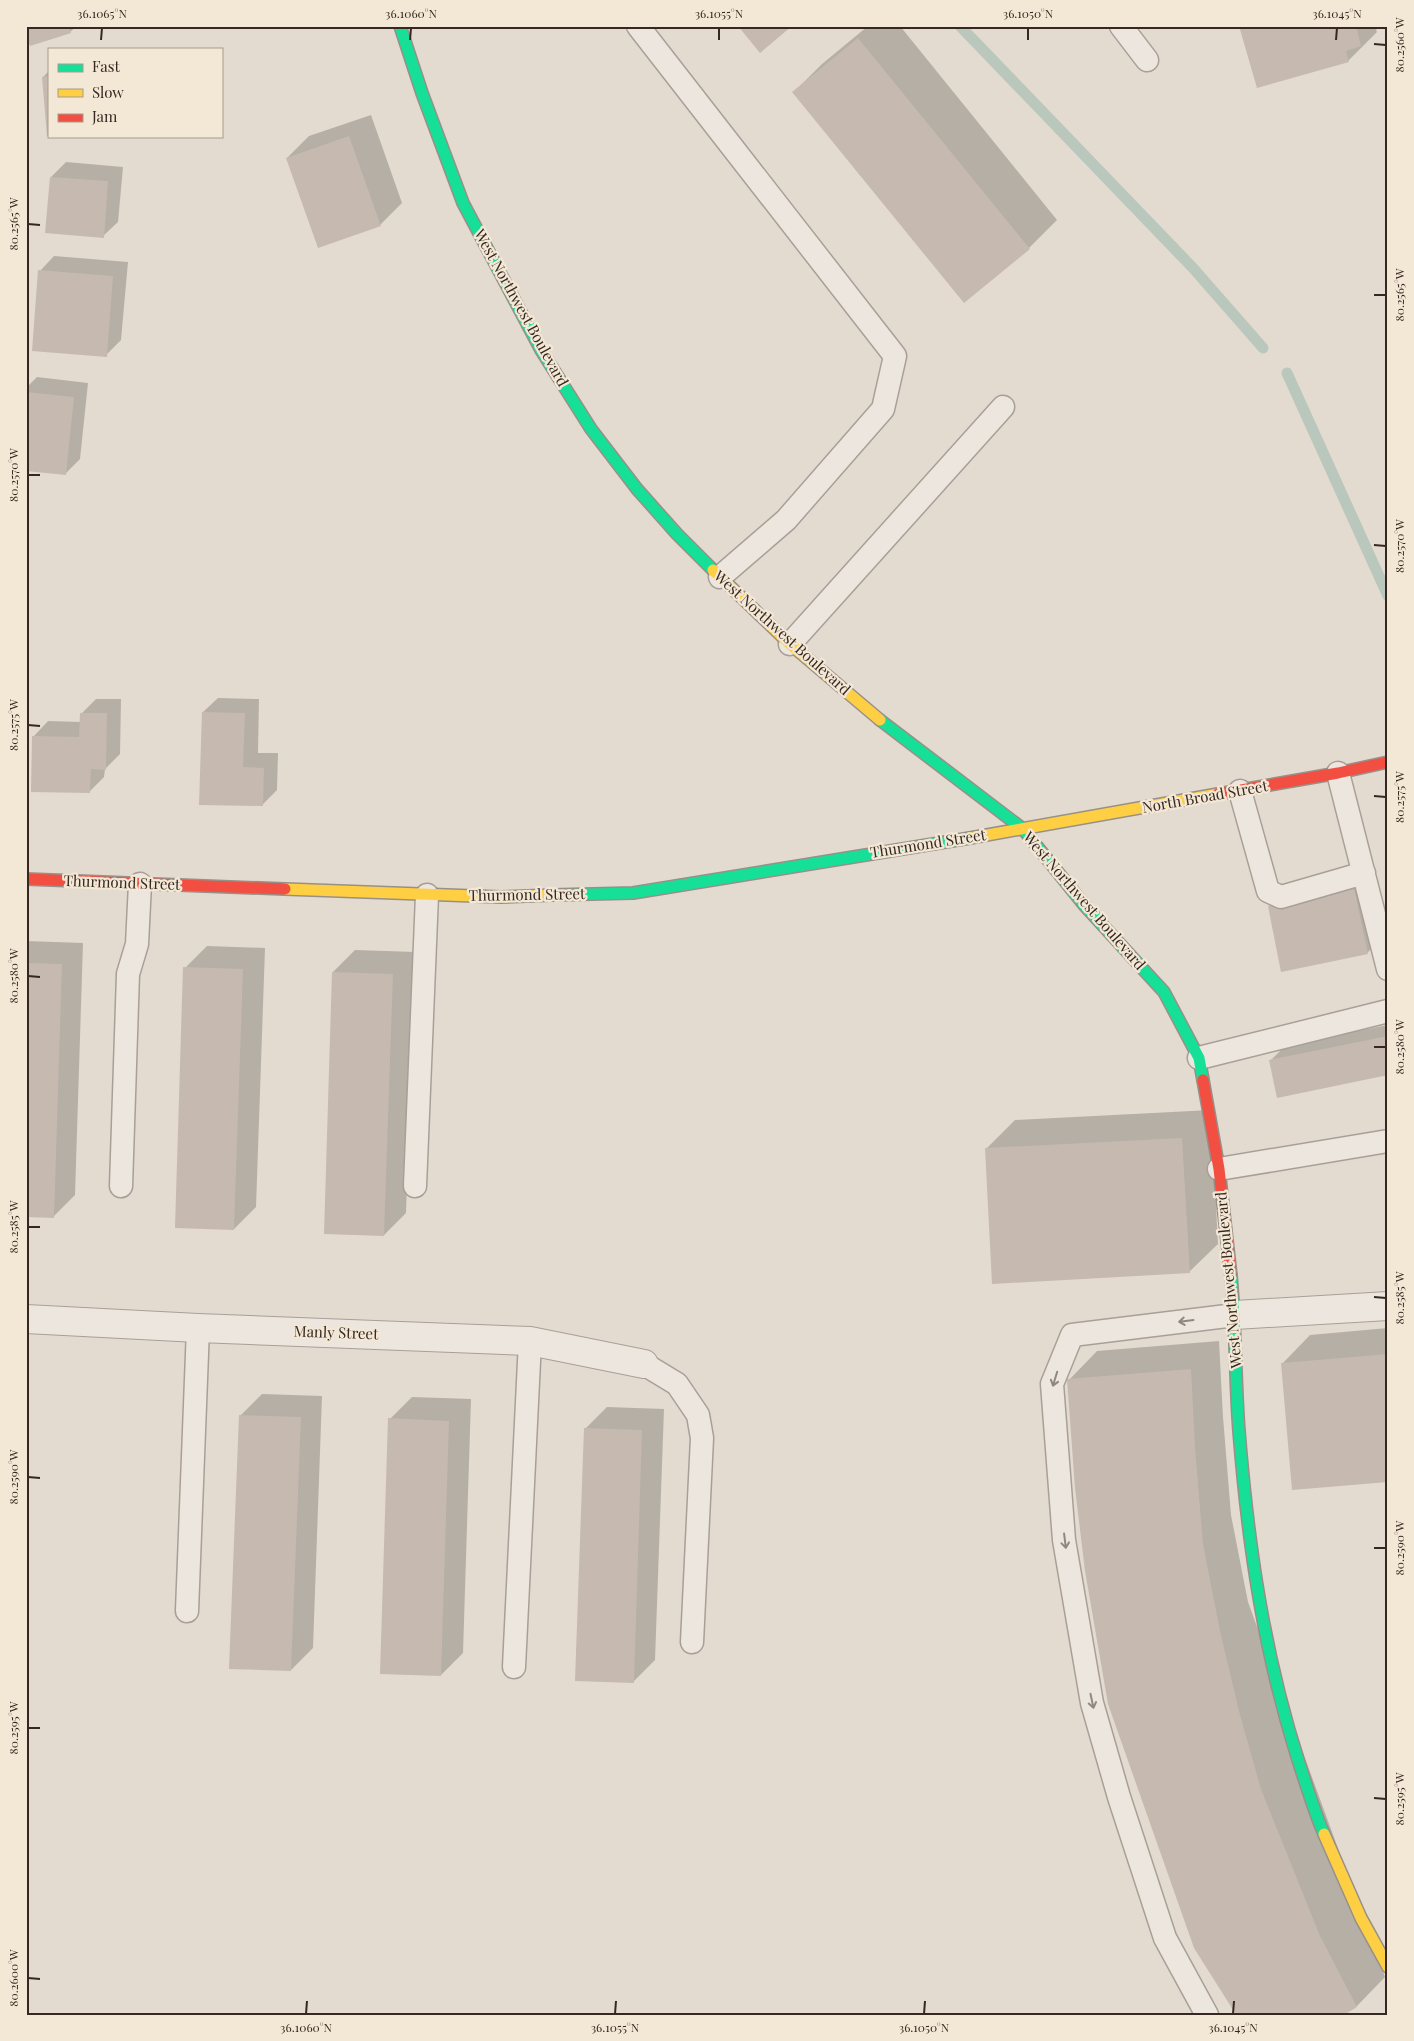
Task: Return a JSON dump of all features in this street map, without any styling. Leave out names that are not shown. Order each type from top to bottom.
[{"type":"main road","name":"West Northwest Boulevard","points":[[400,26],[422,93],[463,203],[541,350],[591,429],[636,489],[677,534],[790,644],[875,716],[1023,829],[1085,906],[1164,992],[1199,1058],[1219,1169],[1235,1315],[1239,1429],[1246,1513],[1259,1607],[1282,1710],[1318,1820],[1361,1918],[1388,1967]]},
{"type":"main road","name":"North Broad Street","points":[[1023,829],[1338,774],[1388,762]]},
{"type":"main road","name":"Thurmond Street","points":[[26,879],[502,897],[633,894],[1023,829]]},
{"type":"street","points":[[1235,1315],[1388,1306]]},
{"type":"street","name":"Manly Street","points":[[26,1319],[530,1341],[644,1364]]},
{"type":"lane","points":[[638,26],[895,356],[883,409],[786,520],[720,577]]},
{"type":"lane","points":[[1121,26],[1147,60]]},
{"type":"lane","points":[[790,644],[1003,407]]},
{"type":"lane","points":[[1338,774],[1388,969]]},
{"type":"lane","points":[[1240,791],[1268,891],[1281,897],[1364,873]]},
{"type":"lane","points":[[121,1186],[128,974],[137,944],[140,884]]},
{"type":"lane","points":[[415,1186],[427,895]]},
{"type":"lane","points":[[1199,1058],[1388,1011]]},
{"type":"lane","points":[[1219,1169],[1388,1141]]},
{"type":"lane","points":[[1208,2015],[1165,1938],[1119,1797],[1092,1703],[1064,1540],[1052,1384],[1072,1336],[1235,1315]]},
{"type":"lane","points":[[187,1611],[198,1328]]},
{"type":"lane","points":[[514,1667],[530,1341]]},
{"type":"lane","points":[[644,1364],[677,1384],[698,1415],[702,1438],[692,1642]]},
{"type":"building","points":[[26,26],[69,26],[71,33],[30,46],[26,35]]},
{"type":"building","points":[[738,26],[792,26],[760,53]]},
{"type":"building","points":[[1239,26],[1356,26],[1361,46],[1346,51],[1349,62],[1257,88]]},
{"type":"building","points":[[858,38],[1030,249],[964,303],[792,92]]},
{"type":"building","points":[[48,76],[48,136],[47,136],[42,77]]},
{"type":"building","points":[[349,136],[381,226],[318,248],[286,158]]},
{"type":"building","points":[[50,177],[108,181],[104,238],[45,233]]},
{"type":"building","points":[[38,270],[113,276],[107,357],[32,351]]},
{"type":"building","points":[[26,392],[74,397],[66,475],[26,471]]},
{"type":"building","points":[[202,712],[245,713],[243,767],[264,768],[263,806],[199,805]]},
{"type":"building","points":[[80,713],[107,713],[106,770],[91,769],[90,793],[31,792],[32,736],[79,737]]},
{"type":"building","points":[[1354,888],[1368,954],[1281,972],[1268,906]]},
{"type":"building","points":[[26,963],[62,964],[54,1218],[26,1217]]},
{"type":"building","points":[[183,967],[243,969],[234,1230],[175,1228]]},
{"type":"building","points":[[332,972],[393,974],[384,1236],[324,1234]]},
{"type":"building","points":[[1388,1036],[1388,1075],[1277,1098],[1269,1060]]},
{"type":"building","points":[[1182,1138],[1190,1273],[992,1284],[985,1148]]},
{"type":"building","points":[[1388,1354],[1388,1482],[1292,1490],[1281,1363]]},
{"type":"building","points":[[1191,1369],[1203,1544],[1220,1631],[1240,1715],[1261,1789],[1320,1936],[1357,2007],[1344,2015],[1236,2015],[1194,1948],[1108,1704],[1085,1571],[1075,1488],[1067,1379]]},
{"type":"building","points":[[239,1415],[301,1417],[291,1671],[229,1669]]},
{"type":"building","points":[[388,1418],[449,1421],[441,1676],[380,1674]]},
{"type":"building","points":[[584,1428],[642,1430],[634,1683],[575,1681]]},
{"type":"waterway","points":[[960,26],[1193,268],[1263,348]]},
{"type":"waterway","points":[[1287,373],[1388,596]]},
{"type":"traffic: fast","points":[[400,26],[422,93],[463,203],[541,350],[591,429],[637,489],[677,534],[713,570]]},
{"type":"traffic: fast","points":[[880,720],[1023,829],[1085,906],[1164,992],[1199,1058],[1203,1080]]},
{"type":"traffic: fast","points":[[552,895],[633,893],[970,838]]},
{"type":"traffic: fast","points":[[1231,1276],[1239,1431],[1247,1516],[1259,1599],[1276,1681],[1287,1722],[1324,1834]]},
{"type":"traffic: slow","points":[[713,570],[790,644],[880,720]]},
{"type":"traffic: slow","points":[[970,838],[1218,794]]},
{"type":"traffic: slow","points":[[285,889],[501,897],[552,895]]},
{"type":"traffic: slow","points":[[1324,1834],[1361,1918],[1388,1967]]},
{"type":"traffic: jam","points":[[1218,794],[1338,773],[1388,762]]},
{"type":"traffic: jam","points":[[26,879],[285,889]]},
{"type":"traffic: jam","points":[[1203,1080],[1219,1169],[1231,1276]]}]
